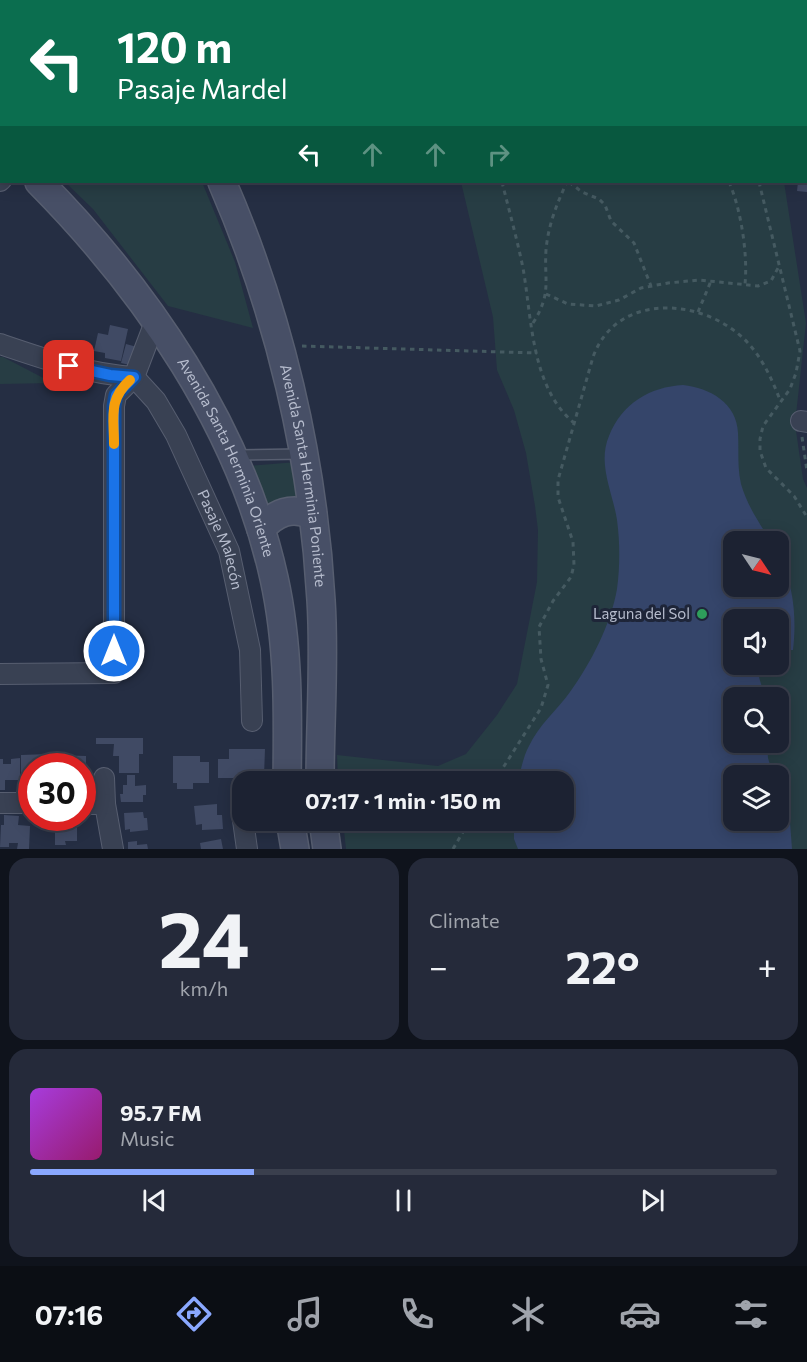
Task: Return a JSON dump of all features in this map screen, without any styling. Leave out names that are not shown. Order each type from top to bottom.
[{"type":"street","name":"Avenida Santa Herminia Oriente","points":[[40,183],[114,266],[155,322],[196,386],[232,455],[261,529],[274,579],[283,636],[287,693],[287,771]]},
{"type":"street","name":"Avenida Santa Herminia Poniente","points":[[222,183],[247,244],[276,334],[304,454],[321,600],[330,771]]},
{"type":"street","points":[[0,674],[114,673],[114,406],[116,395],[134,377],[155,322]]},
{"type":"street","points":[[0,344],[83,370],[134,377]]},
{"type":"street","name":"Pasaje Malecón","points":[[134,377],[156,401],[176,435],[230,551],[250,650],[252,721]]},
{"type":"street","points":[[261,529],[273,517],[287,511],[302,511],[313,516]]},
{"type":"street","points":[[104,778],[105,804],[113,849]]},
{"type":"street","points":[[0,803],[18,803]]},
{"type":"street","points":[[96,804],[105,804]]},
{"type":"street","points":[[244,831],[247,849]]},
{"type":"street","points":[[292,831],[295,849]]},
{"type":"street","points":[[325,831],[327,849]]},
{"type":"lane","points":[[232,455],[304,454]]},
{"type":"path","points":[[502,183],[522,265],[537,353],[548,388],[558,407],[574,424]]},
{"type":"path","points":[[532,325],[542,309],[546,294],[546,249],[551,222],[568,183]]},
{"type":"path","points":[[569,183],[582,192],[600,199],[605,205],[611,221],[634,243],[651,286]]},
{"type":"path","points":[[729,183],[744,243],[747,267],[746,284]]},
{"type":"path","points":[[759,183],[800,351],[796,374],[790,389],[763,426],[760,451],[766,468],[794,496],[807,517]]},
{"type":"path","points":[[546,294],[568,304],[596,306],[619,300],[641,288],[668,283],[711,281],[758,286],[771,280],[779,267]]},
{"type":"path","points":[[699,312],[711,281]]},
{"type":"path","points":[[501,771],[541,708],[548,685],[539,627],[553,600],[571,576],[574,565],[573,542],[558,497],[558,480],[597,346],[613,327],[635,313],[668,307],[707,314],[725,324],[748,343],[772,377],[780,400]]},
{"type":"path","points":[[309,346],[537,353]]},
{"type":"path","points":[[804,421],[804,460],[807,471]]},
{"type":"path","points":[[453,849],[464,831]]},
{"type":"shaded area","points":[[66,183],[202,183],[235,262],[253,328],[168,306],[93,209]]},
{"type":"shaded area","name":"Laguna del Sol","points":[[461,183],[784,183],[806,323],[795,424],[803,479],[807,488],[807,849],[346,849],[344,831],[574,831],[574,771],[338,771],[337,755],[438,766],[466,754],[497,715],[517,684],[537,582],[538,530],[526,453],[514,410],[497,370],[493,317]]},
{"type":"shaded area","points":[[0,357],[3,357],[53,383],[0,384]]},
{"type":"shaded area","points":[[297,462],[303,498],[267,506],[249,466]]},
{"type":"water","name":"Laguna del Sol","points":[[683,385],[703,390],[720,399],[733,413],[738,433],[741,484],[750,507],[764,531],[723,531],[723,597],[789,597],[789,581],[794,612],[793,650],[789,650],[789,609],[723,609],[723,675],[759,675],[762,687],[723,687],[723,753],[768,753],[770,765],[723,765],[723,831],[789,831],[789,819],[792,849],[518,849],[514,831],[574,831],[574,771],[521,771],[533,739],[585,669],[599,643],[614,602],[618,581],[619,546],[617,520],[605,468],[609,436],[621,414],[629,406],[649,393]]},
{"type":"building","points":[[798,183],[807,183],[807,192],[797,191]]},
{"type":"building","points":[[110,325],[128,329],[121,361],[105,358],[105,353],[94,351],[98,333],[108,335]]},
{"type":"building","points":[[126,344],[137,347],[130,365],[121,363]]},
{"type":"building","points":[[96,738],[143,738],[143,754],[139,754],[139,773],[119,773],[119,756],[113,756],[114,744],[96,744]]},
{"type":"building","points":[[229,749],[265,749],[264,771],[232,771],[232,778],[218,778],[218,759],[229,759]]},
{"type":"building","points":[[173,756],[200,756],[200,762],[209,762],[209,783],[193,783],[193,789],[177,789],[177,783],[173,783]]},
{"type":"building","points":[[18,758],[18,780],[5,780],[5,790],[0,790],[0,759],[3,759],[3,764],[11,764],[11,759]]},
{"type":"building","points":[[127,775],[135,775],[135,786],[146,785],[143,802],[121,802],[120,794],[123,794],[123,785],[127,785]]},
{"type":"building","points":[[217,804],[217,815],[222,815],[223,829],[202,830],[202,824],[196,825],[194,806]]},
{"type":"building","points":[[143,812],[144,818],[147,818],[148,830],[130,832],[130,829],[125,830],[124,813]]},
{"type":"building","points":[[4,815],[18,816],[18,831],[30,831],[29,849],[17,849],[18,843],[9,843],[9,847],[0,847],[1,825],[4,825]]},
{"type":"building","points":[[55,831],[77,831],[77,841],[65,841],[66,845],[55,845]]},
{"type":"building","points":[[221,839],[223,849],[201,849],[200,843]]},
{"type":"building","points":[[137,841],[137,845],[147,844],[148,849],[128,849],[128,842]]},
{"type":"slow traffic","points":[[114,444],[116,395],[130,380]]},
{"type":"place","name":"Laguna del Sol","points":[[702,614]]},
{"type":"route","points":[[69,366],[110,375],[134,377],[116,395],[114,406],[114,651]]}]
